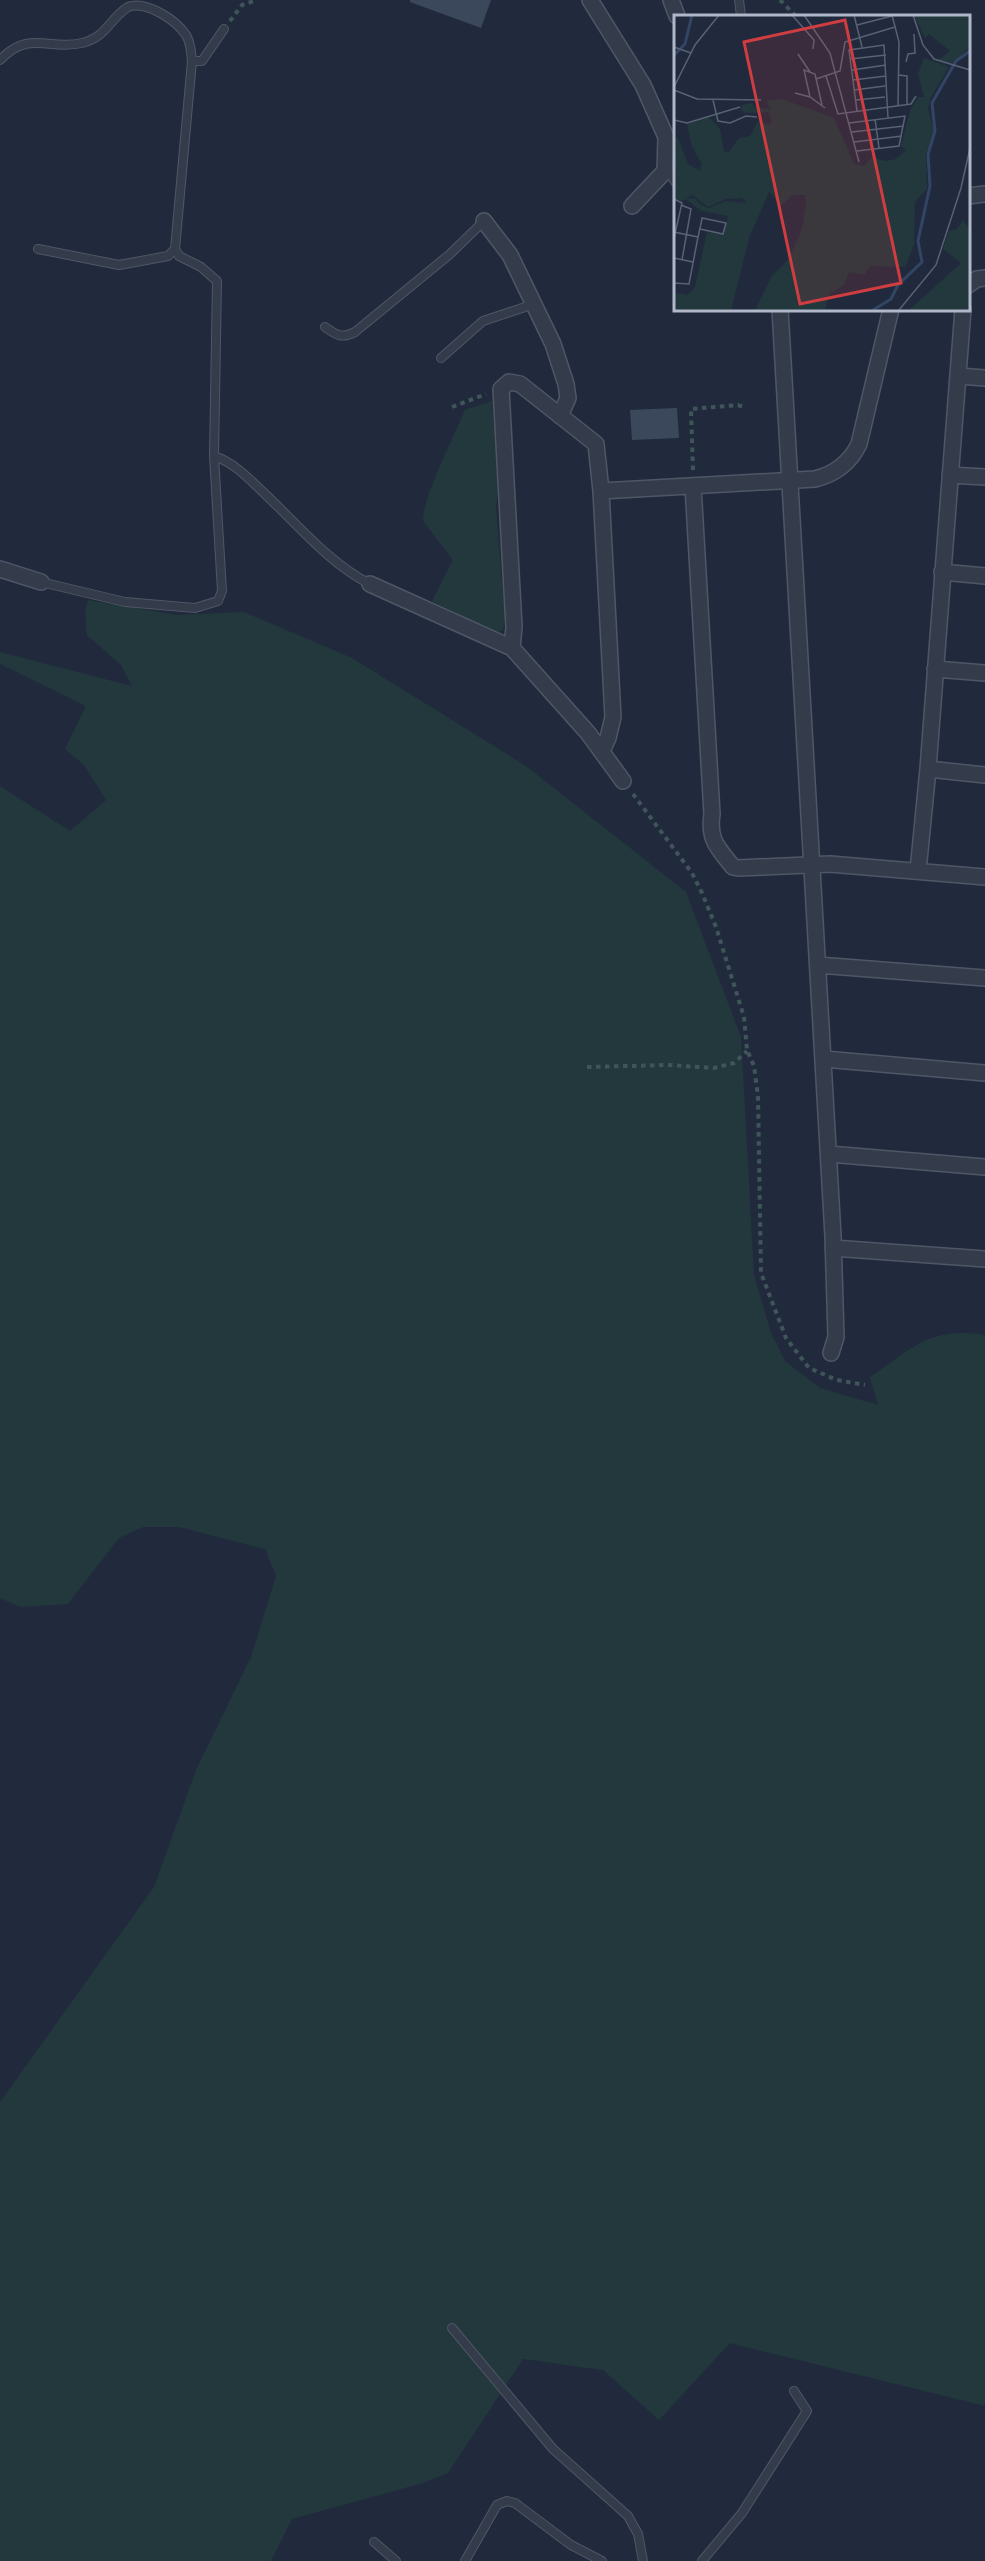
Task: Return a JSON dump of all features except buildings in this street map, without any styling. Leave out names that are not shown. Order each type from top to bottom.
[{"type":"street","points":[[590,0],[620,47],[657,113],[666,137],[665,171],[632,206]]},
{"type":"street","points":[[671,0],[677,15]]},
{"type":"street","points":[[970,196],[985,194]]},
{"type":"street","points":[[484,221],[510,255],[553,344],[566,384],[568,398],[560,416]]},
{"type":"street","points":[[970,284],[976,279],[985,278]]},
{"type":"street","points":[[780,310],[829,1154],[836,1337],[831,1353]]},
{"type":"street","points":[[601,490],[693,479],[790,481],[815,479],[832,473],[848,462],[856,452],[864,427],[891,310]]},
{"type":"street","points":[[918,871],[928,770],[963,310]]},
{"type":"street","points":[[959,376],[985,378]]},
{"type":"street","points":[[512,648],[514,627],[501,389],[509,382],[520,384],[596,444],[601,490],[613,717],[602,751]]},
{"type":"street","points":[[950,475],[985,477]]},
{"type":"street","points":[[693,479],[711,837],[733,867],[812,864],[985,877]]},
{"type":"street","points":[[0,569],[41,582]]},
{"type":"street","points":[[942,572],[985,576]]},
{"type":"street","points":[[370,584],[512,648],[602,751],[623,781]]},
{"type":"street","points":[[934,669],[985,674]]},
{"type":"street","points":[[928,770],[985,775]]},
{"type":"street","points":[[818,965],[985,978]]},
{"type":"street","points":[[824,1059],[985,1072]]},
{"type":"street","points":[[829,1154],[985,1167]]},
{"type":"street","points":[[832,1248],[985,1259]]},
{"type":"lane","points":[[739,0],[741,15]]},
{"type":"lane","points":[[0,60],[23,43],[58,45],[78,44],[93,40],[105,32],[128,7],[137,4],[147,5],[163,13],[177,25],[191,46],[192,61],[175,249],[179,256],[201,267],[217,281],[214,456],[222,591],[218,601],[195,608],[124,602],[41,582]]},
{"type":"lane","points":[[192,61],[202,62],[224,29]]},
{"type":"lane","points":[[665,171],[674,180]]},
{"type":"lane","points":[[325,327],[336,335],[347,337],[355,332],[449,255],[484,221]]},
{"type":"lane","points":[[38,249],[118,265],[168,256],[175,249]]},
{"type":"lane","points":[[441,358],[483,321],[534,304]]},
{"type":"lane","points":[[214,456],[241,471],[336,561],[354,576],[370,584]]},
{"type":"lane","points":[[452,2328],[553,2449],[628,2516],[638,2534],[643,2561]]},
{"type":"lane","points":[[702,2561],[742,2513],[807,2411],[795,2391]]},
{"type":"lane","points":[[465,2561],[497,2505],[507,2501],[514,2503],[571,2546],[603,2561]]},
{"type":"lane","points":[[374,2542],[396,2561]]},
{"type":"path","points":[[224,29],[242,4],[257,0]]},
{"type":"path","points":[[780,0],[795,15]]},
{"type":"path","points":[[452,407],[501,389]]},
{"type":"path","points":[[693,479],[691,409],[738,405],[746,408]]},
{"type":"path","points":[[623,781],[692,873],[716,927],[744,1017],[747,1050],[754,1066],[758,1096],[761,1273],[786,1338],[809,1368],[837,1380],[865,1385]]},
{"type":"path","points":[[587,1066],[668,1065],[714,1068],[734,1063],[747,1050]]},
{"type":"green space","points":[[492,401],[498,491],[496,507],[505,619],[503,629],[499,632],[492,631],[432,601],[453,560],[423,521],[433,482],[465,410]]},
{"type":"green space","points":[[88,600],[177,615],[244,612],[352,658],[526,766],[686,892],[741,1037],[754,1275],[771,1333],[785,1361],[820,1388],[878,1405],[870,1377],[911,1349],[936,1337],[950,1334],[985,1335],[985,2406],[730,2343],[659,2420],[603,2370],[523,2359],[448,2473],[423,2483],[292,2519],[271,2561],[0,2561],[0,2102],[154,1887],[196,1770],[251,1657],[276,1576],[265,1549],[179,1527],[143,1527],[119,1538],[68,1604],[20,1607],[0,1598],[0,786],[70,831],[106,800],[84,765],[65,749],[86,706],[0,664],[0,652],[132,686],[121,665],[87,635],[85,612]]}]
